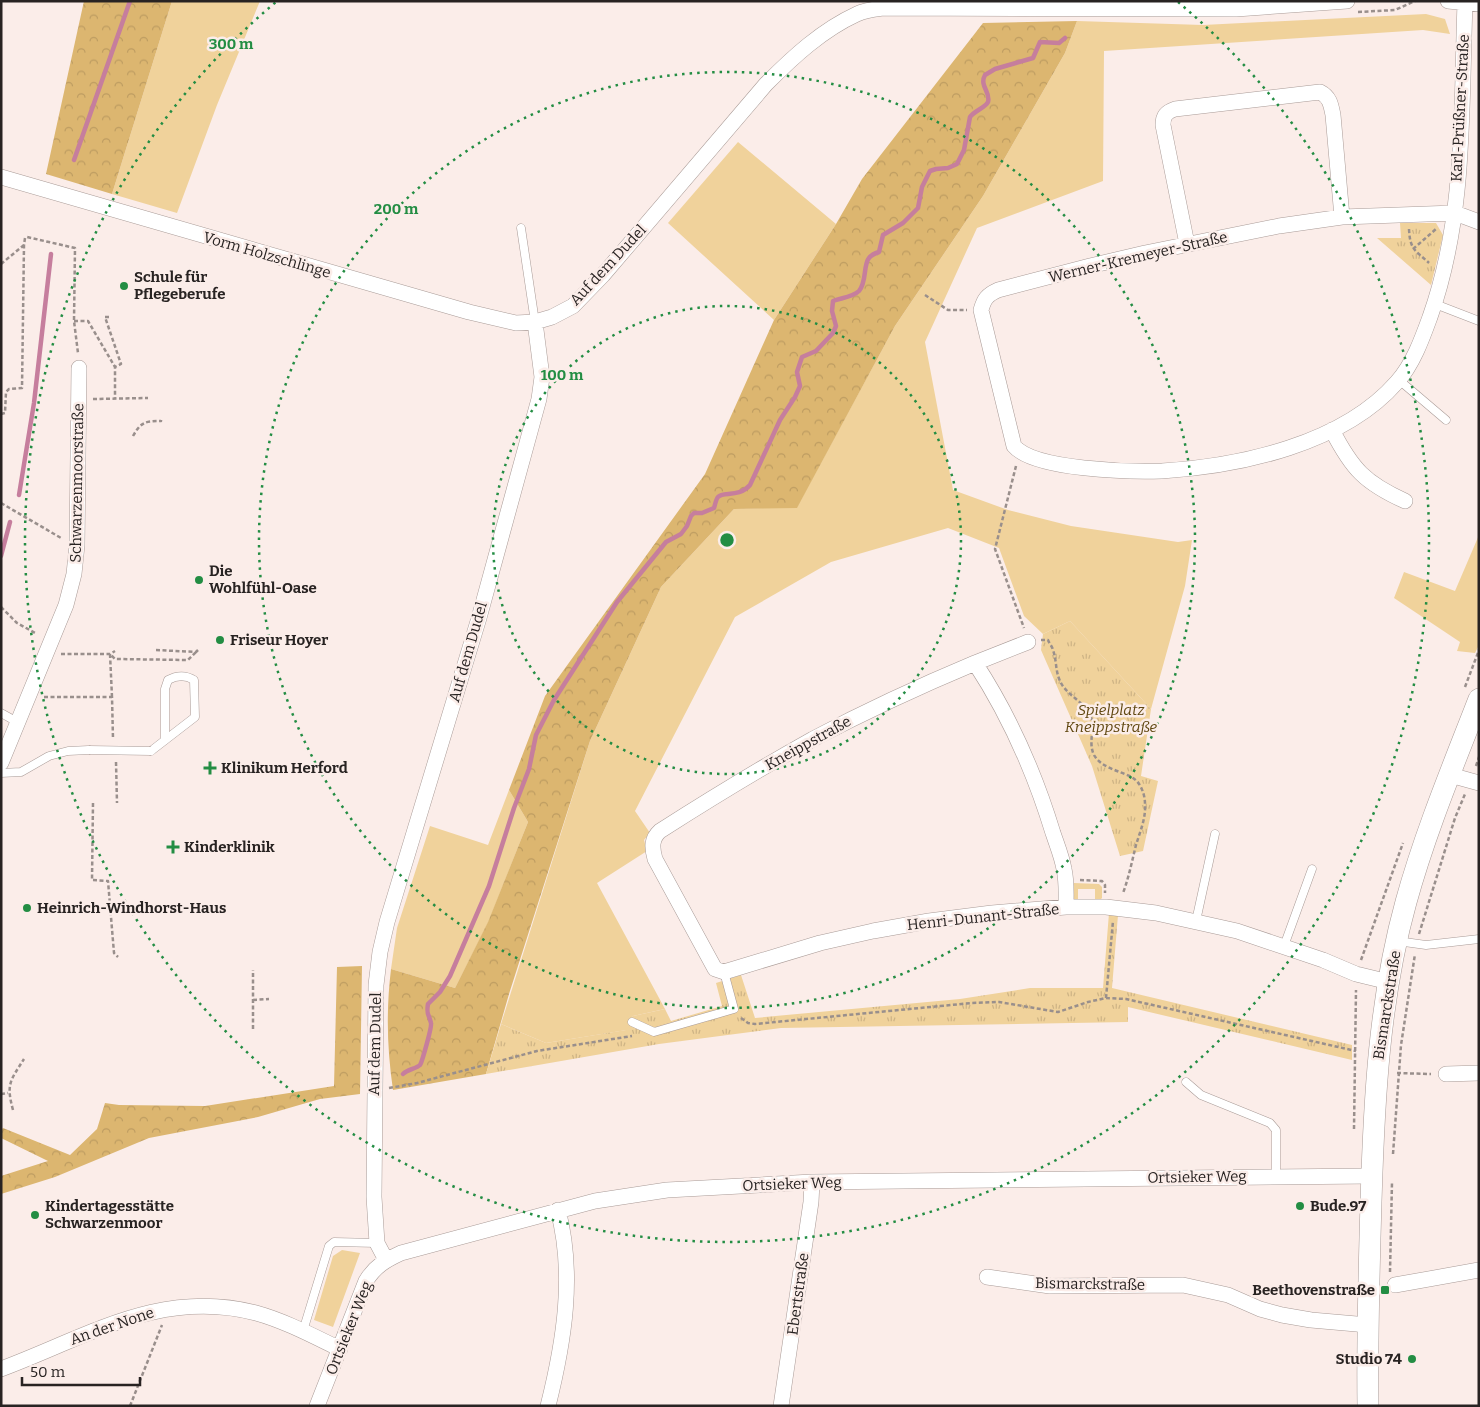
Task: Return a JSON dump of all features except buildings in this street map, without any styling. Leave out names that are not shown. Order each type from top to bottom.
[{"type":"main road","name":"Bismarckstraße","points":[[1368,1406],[1368,1325],[1382,1177],[1388,1073],[1382,1027],[1389,982],[1407,942],[1406,903],[1420,854],[1479,699]]},
{"type":"street","name":"Auf dem Dudel","points":[[386,1260],[377,1243],[374,1197],[376,985],[380,952],[387,922],[479,618],[539,399],[542,378],[535,322],[552,317],[573,306],[603,275],[766,84],[789,61],[858,7],[1236,9],[1348,1]]},
{"type":"street","points":[[1448,1],[1472,4]]},
{"type":"street","name":"Karl-Prüßner-Straße","points":[[1019,452],[1061,465],[1094,469],[1143,471],[1180,470],[1211,466],[1249,459],[1284,449],[1332,430],[1381,399],[1399,380],[1414,355],[1435,304],[1452,238],[1472,4]]},
{"type":"street","points":[[1187,244],[1163,126],[1163,117],[1168,111],[1175,109],[1320,92],[1326,95],[1331,102],[1333,115],[1342,217]]},
{"type":"street","name":"Vorm Holzschlinge","points":[[1,177],[469,312],[516,323],[535,322]]},
{"type":"street","points":[[1455,213],[1479,222]]},
{"type":"street","name":"Werner-Kremeyer-Straße","points":[[981,310],[988,294],[998,290],[1090,266],[1187,244],[1279,226],[1342,217],[1455,213]]},
{"type":"street","points":[[981,310],[1014,446],[1019,452]]},
{"type":"street","name":"Schwarzenmoorstraße","points":[[1,763],[66,605],[74,574],[77,545],[79,368]]},
{"type":"street","points":[[1332,430],[1342,450],[1354,467],[1369,482],[1405,501]]},
{"type":"street","name":"Kneippstraße","points":[[724,972],[715,968],[710,960],[655,859],[653,842],[655,835],[728,788],[813,739],[894,698],[1028,642]]},
{"type":"street","points":[[975,663],[1006,718],[1031,770],[1046,810],[1064,867],[1066,907]]},
{"type":"street","points":[[1450,775],[1474,782]]},
{"type":"street","name":"Henri-Dunant-Straße","points":[[724,972],[872,931],[929,921],[992,913],[1066,907],[1111,907],[1196,921],[1237,931],[1284,946],[1356,974],[1389,982]]},
{"type":"street","points":[[1446,1074],[1479,1073]]},
{"type":"street","name":"Ortsieker Weg","points":[[317,1406],[366,1281],[373,1269],[401,1253],[595,1201],[667,1190],[812,1182],[1276,1176],[1382,1177]]},
{"type":"street","name":"Ebertstraße","points":[[781,1406],[811,1202],[812,1182]]},
{"type":"street","points":[[548,1406],[564,1331],[567,1293],[564,1230],[558,1210]]},
{"type":"street","points":[[1392,1281],[1479,1270]]},
{"type":"street","name":"Bismarckstraße","points":[[987,1277],[1050,1286],[1183,1285],[1228,1295],[1260,1309],[1282,1315],[1311,1320],[1368,1325]]},
{"type":"street","name":"An der None","points":[[1,1368],[28,1359],[84,1334],[130,1317],[164,1308],[212,1306],[234,1308],[257,1314],[303,1331],[340,1349]]},
{"type":"lane","points":[[521,228],[535,322]]},
{"type":"lane","points":[[1435,304],[1479,321]]},
{"type":"lane","points":[[1399,380],[1446,420]]},
{"type":"lane","points":[[1,773],[21,772],[49,756],[68,751],[151,750],[165,740],[195,717],[196,688],[194,680],[188,676],[174,677],[168,680],[165,689],[165,740]]},
{"type":"lane","points":[[1,713],[19,723]]},
{"type":"lane","points":[[1196,921],[1215,834]]},
{"type":"lane","points":[[1284,946],[1312,869]]},
{"type":"lane","points":[[1407,942],[1426,945],[1479,939]]},
{"type":"lane","points":[[632,1022],[654,1032],[734,1008],[724,972]]},
{"type":"lane","points":[[1186,1082],[1201,1095],[1270,1123],[1276,1130],[1276,1176]]},
{"type":"lane","points":[[303,1331],[329,1246],[334,1242],[377,1243]]},
{"type":"path","points":[[1413,248],[1455,213]]},
{"type":"path","points":[[1408,214],[1409,243],[1443,276]]},
{"type":"path","points":[[1,414],[5,413],[6,392],[10,389],[22,388],[24,246],[25,238],[27,237],[75,248],[74,321],[79,368]]},
{"type":"path","points":[[1,264],[24,246]]},
{"type":"path","points":[[925,295],[948,310],[981,310]]},
{"type":"path","points":[[109,317],[105,317],[121,364],[115,367]]},
{"type":"path","points":[[74,321],[88,321],[115,367],[115,398]]},
{"type":"path","points":[[78,399],[148,398]]},
{"type":"path","points":[[133,436],[139,426],[148,421],[161,420]]},
{"type":"path","points":[[1019,452],[995,549],[1028,642],[1045,639],[1053,649],[1061,683],[1090,716],[1093,729],[1092,744],[1094,755],[1103,764],[1135,779],[1143,790],[1146,803],[1129,876],[1111,907]]},
{"type":"path","points":[[1,503],[77,545]]},
{"type":"path","points":[[1,607],[17,623],[36,633]]},
{"type":"path","points":[[110,654],[115,659],[188,660],[197,651],[156,650]]},
{"type":"path","points":[[47,653],[110,654],[115,651]]},
{"type":"path","points":[[110,654],[114,743]]},
{"type":"path","points":[[29,696],[112,697]]},
{"type":"path","points":[[1392,1160],[1388,1073],[1408,992],[1407,942],[1428,900],[1452,827],[1474,782],[1479,757]]},
{"type":"path","points":[[116,762],[117,803]]},
{"type":"path","points":[[93,804],[92,880],[108,881],[114,953],[118,958]]},
{"type":"path","points":[[1066,881],[1102,881],[1105,885],[1114,916],[1106,998]]},
{"type":"path","points":[[253,970],[253,1029]]},
{"type":"path","points":[[734,1008],[740,1017],[748,1023],[756,1024],[972,1003],[1006,1003],[1058,1012],[1106,998],[1144,1003],[1356,1051]]},
{"type":"path","points":[[253,1000],[269,999]]},
{"type":"path","points":[[375,1090],[417,1083],[537,1051],[654,1032]]},
{"type":"path","points":[[13,1110],[8,1093],[12,1078],[24,1059]]},
{"type":"path","points":[[1388,1073],[1446,1074]]},
{"type":"path","points":[[1,1094],[8,1093]]},
{"type":"path","points":[[1382,1177],[1392,1281]]},
{"type":"path","points":[[130,1406],[162,1326],[164,1308]]},
{"type":"green space","points":[[84,1],[172,1],[112,194],[46,174]]},
{"type":"green space","points":[[172,1],[260,1],[217,105],[177,213],[112,194]]},
{"type":"green space","points":[[1426,14],[1445,19],[1450,34],[1423,30],[1104,51],[1103,181],[977,228],[925,342],[953,490],[1008,510],[1071,526],[1178,542],[1192,540],[1185,586],[1151,709],[1070,621],[1043,634],[1024,616],[999,548],[948,528],[831,562],[735,617],[635,811],[650,833],[644,840],[647,851],[597,883],[665,1009],[633,1016],[627,1030],[546,1043],[501,1024],[590,741],[661,587],[734,509],[797,507],[895,326],[983,196],[1065,53],[1077,21],[1203,25]]},
{"type":"green space","points":[[1077,21],[1065,53],[983,196],[895,326],[797,508],[734,509],[661,587],[590,741],[509,994],[486,1074],[393,1090],[388,1030],[391,969],[455,988],[488,922],[528,822],[509,790],[545,696],[705,474],[774,320],[836,224],[862,179],[983,23]]},
{"type":"green space","points":[[738,142],[836,224],[774,320],[668,223]]},
{"type":"green space","points":[[1400,223],[1436,223],[1443,235],[1431,285],[1377,238],[1401,238]]},
{"type":"green space","points":[[1479,535],[1479,645],[1475,653],[1457,651],[1460,642],[1394,598],[1404,572],[1455,591]]},
{"type":"green space","name":"Spielplatz Kneippstraße","points":[[1070,621],[1151,709],[1141,776],[1158,781],[1143,851],[1120,856],[1092,766],[1041,650],[1043,634]]},
{"type":"green space","points":[[509,790],[528,822],[488,923],[455,988],[391,969],[397,928],[430,826],[488,845]]},
{"type":"green space","points":[[1074,883],[1099,884],[1102,887],[1102,898],[1099,901],[1095,900],[1095,889],[1078,889],[1078,900],[1074,899],[1072,896],[1072,886]]},
{"type":"green space","points":[[1109,913],[1118,915],[1112,988],[1352,1045],[1352,1060],[1128,1007],[1128,1022],[781,1028],[659,1044],[486,1074],[501,1024],[546,1043],[626,1030],[633,1016],[665,1009],[671,1021],[722,1006],[716,983],[741,975],[755,1018],[960,999],[1030,988],[1103,988]]},
{"type":"green space","points":[[362,966],[360,1094],[320,1099],[258,1117],[149,1138],[55,1177],[1,1194],[1,1176],[48,1161],[1,1138],[1,1130],[3,1128],[70,1155],[97,1129],[105,1103],[119,1105],[205,1106],[334,1086],[337,967]]},
{"type":"green space","points":[[342,1250],[360,1253],[333,1327],[314,1320],[333,1256]]},
{"type":"waterway","points":[[74,160],[130,1]]},
{"type":"waterway","points":[[403,1074],[420,1065],[431,1026],[428,1004],[440,992],[450,976],[489,886],[514,808],[529,769],[536,735],[554,700],[617,602],[666,542],[681,534],[694,513],[702,513],[714,508],[720,495],[741,492],[750,485],[780,420],[800,386],[797,372],[802,357],[816,351],[833,333],[836,326],[832,311],[833,301],[859,291],[863,283],[867,261],[871,256],[879,252],[883,235],[903,223],[918,208],[922,187],[930,171],[948,168],[957,164],[964,150],[970,117],[988,102],[988,95],[983,82],[985,75],[995,69],[1033,58],[1040,42],[1059,43],[1065,38]]},
{"type":"waterway","points":[[19,495],[34,403],[51,254]]},
{"type":"waterway","points":[[1,556],[10,522]]},
{"type":"place","name":"Schule für Pflegeberufe","points":[[124,286]]},
{"type":"place","name":"Die Wohlfühl-Oase","points":[[199,580]]},
{"type":"place","name":"Friseur Hoyer","points":[[220,640]]},
{"type":"place","name":"Klinikum Herford","points":[[210,768]]},
{"type":"place","name":"Kinderklinik","points":[[173,847]]},
{"type":"place","name":"Heinrich-Windhorst-Haus","points":[[27,908]]},
{"type":"place","name":"Bude.97","points":[[1300,1206]]},
{"type":"place","name":"Kindertagesstätte Schwarzenmoor","points":[[35,1215]]},
{"type":"place","name":"Beethovenstraße","points":[[1385,1290]]},
{"type":"place","name":"Studio 74","points":[[1412,1359]]}]
